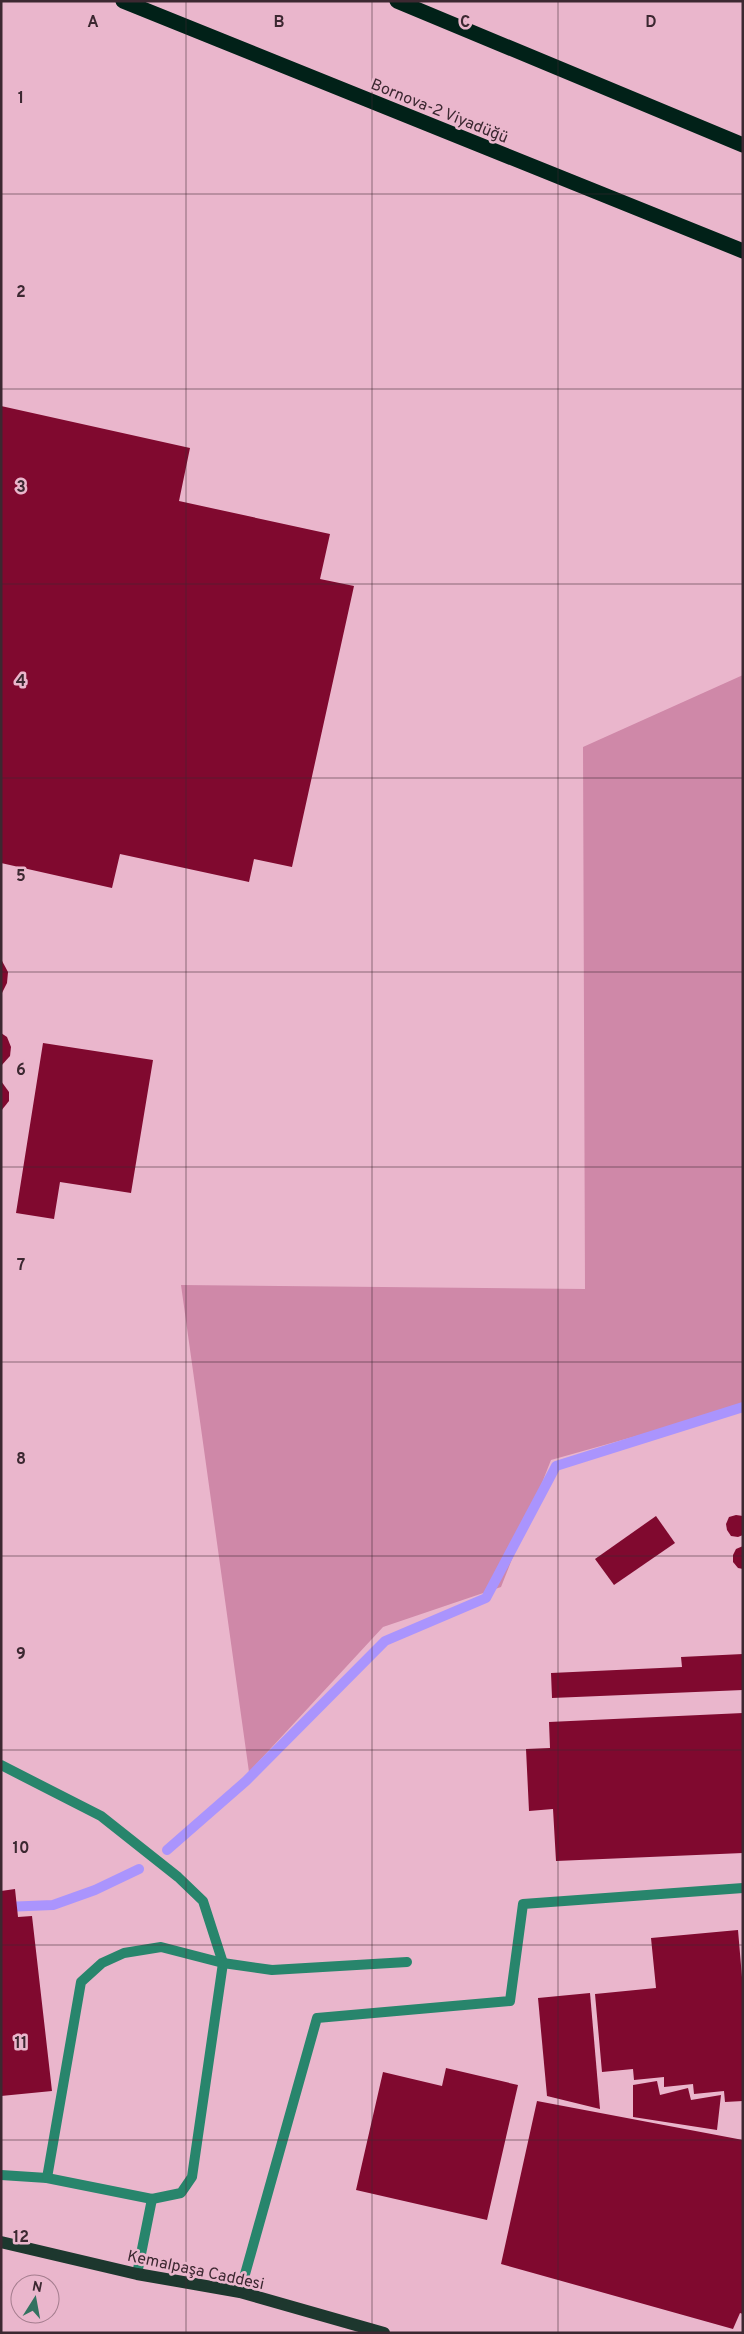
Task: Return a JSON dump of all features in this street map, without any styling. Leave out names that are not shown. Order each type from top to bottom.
[{"type":"highway","name":"Bornova-2 Viyadüğü","points":[[123,1],[743,251]]},
{"type":"highway","points":[[397,1],[743,145]]},
{"type":"main road","name":"Kemalpaşa Caddesi","points":[[1,2242],[137,2274],[240,2292],[384,2333]]},
{"type":"street","points":[[1,1765],[101,1816],[178,1876],[203,1901],[223,1963],[192,2177],[181,2193],[152,2199],[47,2178],[1,2175]]},
{"type":"street","points":[[240,2292],[317,2018],[510,2001],[522,1904],[743,1888]]},
{"type":"street","points":[[47,2178],[81,1982],[102,1962],[124,1953],[161,1947],[223,1963],[272,1970],[407,1962]]},
{"type":"street","points":[[137,2274],[152,2199]]},
{"type":"shaded area","points":[[743,675],[743,1406],[551,1460],[501,1587],[383,1627],[249,1772],[181,1285],[585,1289],[583,747]]},
{"type":"building","points":[[1,406],[190,448],[179,501],[330,534],[320,579],[354,586],[292,867],[254,859],[249,882],[120,854],[112,888],[1,863]]},
{"type":"building","points":[[1,959],[8,972],[7,983],[1,995]]},
{"type":"building","points":[[1,1033],[7,1037],[11,1047],[10,1056],[1,1066]]},
{"type":"building","points":[[43,1043],[153,1060],[131,1193],[60,1182],[54,1219],[16,1213]]},
{"type":"building","points":[[1,1081],[9,1092],[9,1101],[1,1111]]},
{"type":"building","points":[[656,1516],[675,1543],[614,1585],[595,1559]]},
{"type":"building","points":[[743,1516],[743,1535],[738,1537],[731,1536],[726,1524],[729,1517]]},
{"type":"building","points":[[743,1546],[743,1569],[738,1568],[733,1562],[733,1555],[736,1549]]},
{"type":"building","points":[[743,1654],[743,1690],[552,1698],[551,1673],[682,1667],[681,1657]]},
{"type":"building","points":[[743,1713],[743,1853],[556,1861],[553,1809],[529,1811],[526,1749],[550,1748],[549,1722]]},
{"type":"building","points":[[15,1889],[18,1917],[32,1916],[52,2091],[1,2096],[1,1891]]},
{"type":"building","points":[[738,1930],[743,1989],[743,2101],[725,2102],[724,2091],[694,2094],[693,2084],[664,2087],[664,2077],[634,2080],[633,2069],[602,2072],[595,1994],[656,1988],[651,1938]]},
{"type":"building","points":[[590,1993],[600,2109],[547,2096],[538,1998]]},
{"type":"building","points":[[446,2068],[518,2085],[487,2220],[356,2190],[383,2072],[442,2086]]},
{"type":"building","points":[[657,2081],[660,2095],[688,2088],[691,2100],[721,2095],[717,2130],[633,2117],[633,2085]]},
{"type":"building","points":[[537,2101],[743,2140],[743,2314],[740,2313],[733,2329],[501,2264]]},
{"type":"waterway","points":[[167,1850],[246,1781],[385,1641],[486,1598],[556,1466],[743,1407]]},
{"type":"waterway","points":[[4,1907],[53,1905],[95,1890],[139,1869]]}]
